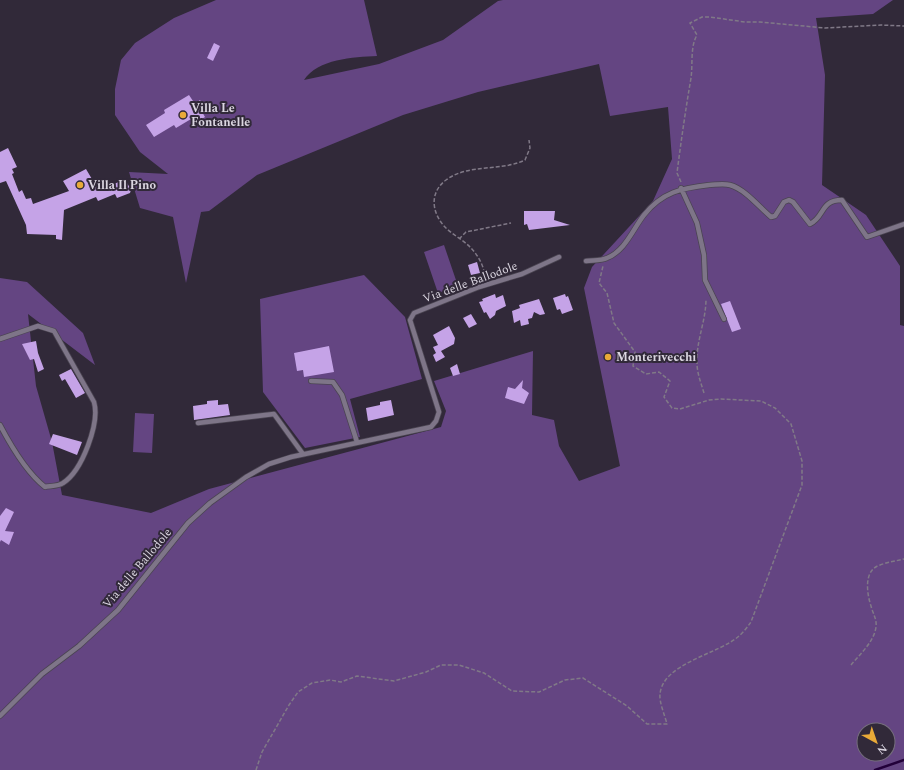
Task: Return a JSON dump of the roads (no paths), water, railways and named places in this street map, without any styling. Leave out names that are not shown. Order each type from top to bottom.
[{"type":"lane","points":[[586,261],[606,259],[621,249],[645,214],[658,200],[681,188],[719,184],[730,185],[742,192],[771,217],[775,216],[784,202],[788,200],[793,202],[810,224],[814,222],[825,206],[834,200],[842,200],[867,237],[904,224]]},
{"type":"lane","points":[[681,188],[697,223],[704,255],[705,280],[724,319]]},
{"type":"lane","name":"Via delle Ballodole","points":[[0,716],[42,674],[79,646],[118,610],[188,523],[210,502],[246,477],[269,464],[303,454],[431,427],[436,421],[439,412],[410,320],[414,313],[485,285],[522,274],[559,257]]},
{"type":"lane","points":[[0,339],[38,326],[54,331],[94,402],[96,410],[88,444],[78,468],[63,484],[45,487],[37,480],[7,438],[0,425]]},
{"type":"lane","points":[[311,380],[333,382],[342,395],[358,442]]},
{"type":"lane","points":[[198,423],[274,414],[303,454]]},
{"type":"waterway","points":[[875,770],[904,760]]},
{"type":"place","name":"Villa Le Fontanelle","points":[[183,115]]},
{"type":"place","name":"Villa Il Pino","points":[[80,185]]},
{"type":"place","name":"Monterivecchi","points":[[608,357]]}]
